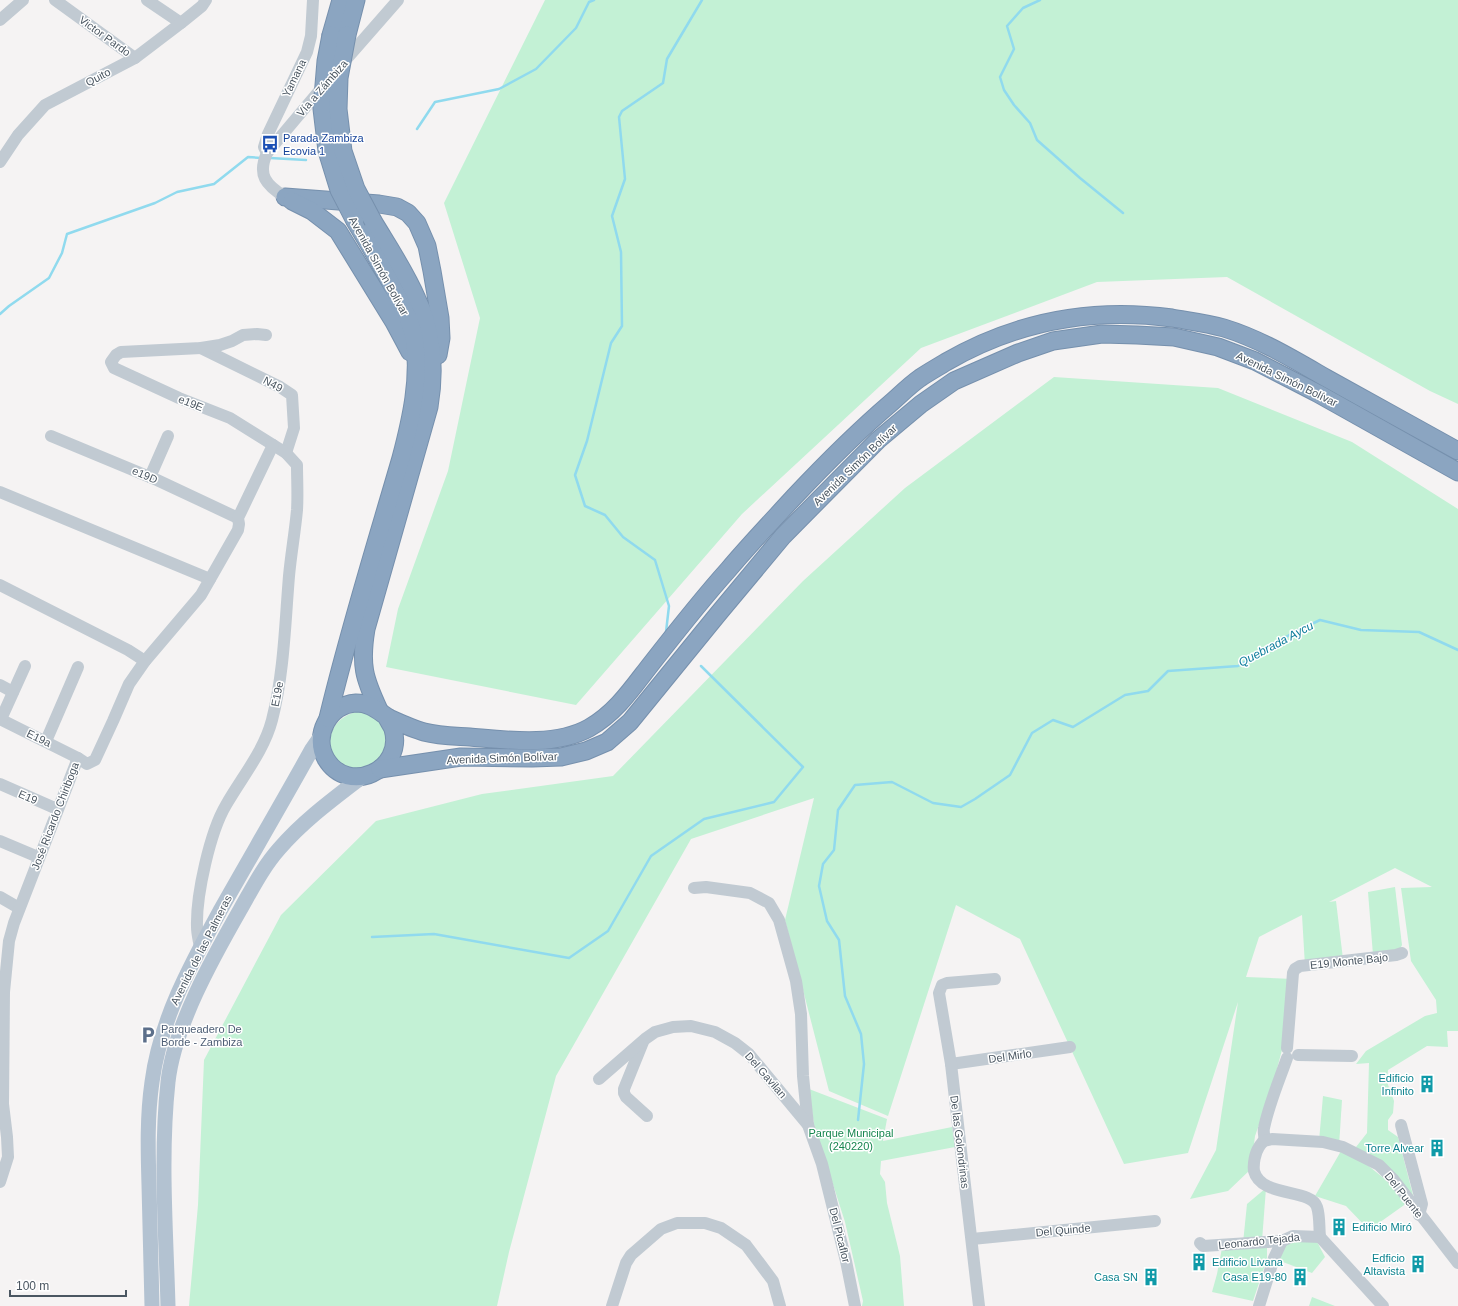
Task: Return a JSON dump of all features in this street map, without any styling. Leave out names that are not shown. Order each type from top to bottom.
[{"type":"highway","name":"Avenida Simón Bolívar","points":[[341,0],[338,109],[343,151],[356,189],[373,221],[407,276],[425,317],[430,341],[432,373],[432,389],[429,407],[366,630],[363,650],[364,670],[369,689],[383,713],[425,732],[505,740],[541,740],[570,736],[587,730],[618,706],[727,571],[833,455],[862,427],[922,377],[964,352],[1003,334],[1052,320],[1101,314],[1145,315],[1195,322],[1225,329],[1263,343],[1458,451]]},
{"type":"highway","name":"Avenida Simón Bolívar","points":[[328,718],[363,585],[406,437],[414,393],[416,360],[414,337],[407,314],[386,273],[338,190],[326,144],[322,109],[326,61],[356,0]]},
{"type":"highway","points":[[285,198],[312,211],[338,231],[416,360]]},
{"type":"highway","points":[[285,198],[397,207],[408,213],[417,223],[426,246],[440,318],[441,338],[439,353],[432,373]]},
{"type":"highway","name":"Avenida Simón Bolívar","points":[[380,769],[461,757],[561,757],[586,751],[607,742],[630,722],[784,536],[878,440],[921,404],[954,381],[1018,353],[1053,341],[1102,334],[1137,335],[1174,337],[1218,346],[1255,361],[1317,393],[1455,471]]},
{"type":"highway","points":[[317,743],[328,718],[337,710],[347,705],[358,703],[369,705],[383,713],[393,729],[394,744],[390,758],[380,769],[372,774],[352,776],[341,773],[332,767],[326,758],[322,747],[317,743],[311,737],[352,604],[363,585]]},
{"type":"main road","name":"Avenida de las Palmeras","points":[[152,1306],[148,1129],[152,1082],[158,1049],[182,984],[200,948],[317,743]]},
{"type":"main road","name":"Avenida de las Palmeras","points":[[168,1306],[164,1144],[168,1081],[176,1045],[208,970],[231,925],[262,871],[296,830],[322,807],[363,776]]},
{"type":"street","points":[[0,20],[23,0]]},
{"type":"street","name":"Victor Pardo","points":[[55,0],[135,58]]},
{"type":"street","points":[[147,0],[181,23]]},
{"type":"street","name":"Quito","points":[[0,162],[18,135],[45,104],[135,58],[202,6],[206,0]]},
{"type":"street","name":"Yamana","points":[[267,153],[264,147],[268,134],[307,52],[311,36],[313,0]]},
{"type":"street","name":"Vía a Zámbiza","points":[[285,198],[268,184],[263,175],[263,163],[267,153],[398,0]]},
{"type":"street","points":[[201,348],[232,341],[243,335],[266,335]]},
{"type":"street","name":"e19E","points":[[201,348],[121,352],[110,362],[114,368],[179,398],[230,418],[286,453],[296,465]]},
{"type":"street","name":"N49","points":[[201,348],[280,387],[292,395],[294,428],[286,453]]},
{"type":"street","name":"e19D","points":[[51,436],[150,477],[238,518]]},
{"type":"street","points":[[150,477],[168,436]]},
{"type":"street","name":"José Ricardo Chiriboga","points":[[0,1182],[8,1157],[3,1104],[4,992],[9,941],[19,908],[78,758],[87,764],[95,760],[129,684],[145,661],[201,595],[238,530],[238,518],[273,445]]},
{"type":"street","name":"E19e","points":[[200,948],[196,929],[198,907],[216,825],[262,746],[272,720],[283,661],[289,575],[297,509],[296,465]]},
{"type":"street","points":[[0,492],[210,579]]},
{"type":"street","points":[[0,585],[128,650],[145,661]]},
{"type":"street","points":[[0,719],[25,666]]},
{"type":"street","points":[[46,741],[78,667]]},
{"type":"street","points":[[0,685],[13,692]]},
{"type":"street","name":"E19a","points":[[0,719],[78,758]]},
{"type":"street","name":"E19","points":[[0,784],[57,809]]},
{"type":"street","points":[[0,841],[38,857]]},
{"type":"street","points":[[694,888],[706,887],[750,893],[769,903],[779,920],[796,981],[801,1014],[803,1076],[808,1125]]},
{"type":"street","points":[[0,897],[19,908]]},
{"type":"street","points":[[198,907],[206,913],[217,917]]},
{"type":"street","name":"E19 Monte Bajo","points":[[1291,1054],[1293,973],[1296,969],[1300,966],[1396,955],[1402,953]]},
{"type":"street","name":"De las Golondrinas","points":[[979,1306],[951,1064],[939,993],[942,985],[947,983],[995,979]]},
{"type":"street","name":"Del Gavilan","points":[[599,1079],[645,1039],[656,1032],[673,1027],[691,1026],[715,1032],[735,1043],[754,1059],[808,1125],[822,1164]]},
{"type":"street","points":[[645,1039],[624,1089],[624,1093],[626,1097],[647,1116]]},
{"type":"street","name":"Del Mirlo","points":[[951,1064],[1070,1048]]},
{"type":"street","points":[[1352,1056],[1291,1054],[1269,1108],[1263,1130],[1264,1140],[1256,1152],[1254,1172],[1259,1180],[1268,1187],[1302,1196],[1314,1202],[1317,1206],[1320,1237],[1373,1301],[1383,1306]]},
{"type":"street","points":[[1400,1125],[1422,1204],[1420,1215]]},
{"type":"street","name":"Del Puente","points":[[1264,1140],[1272,1139],[1323,1142],[1343,1146],[1379,1165],[1393,1179],[1458,1263]]},
{"type":"street","name":"Del Picaflor","points":[[822,1164],[846,1261],[855,1306]]},
{"type":"street","name":"Del Quinde","points":[[972,1238],[1155,1221]]},
{"type":"street","points":[[612,1306],[626,1263],[631,1255],[662,1229],[678,1223],[705,1222],[721,1228],[746,1245],[773,1281],[780,1306]]},
{"type":"street","name":"Leonardo Tejada","points":[[1200,1243],[1203,1246],[1282,1241],[1293,1236],[1320,1237]]},
{"type":"street","points":[[1259,1306],[1274,1258],[1282,1241]]},
{"type":"green space","points":[[545,0],[1458,0],[1458,404],[1430,391],[1227,277],[1097,282],[921,348],[742,514],[576,705],[386,667],[398,609],[448,471],[480,318],[444,203]]},
{"type":"green space","points":[[1054,377],[1218,388],[1352,442],[1458,509],[1458,1031],[1447,1031],[1448,1047],[1427,1046],[1388,1070],[1387,1082],[1394,1101],[1393,1113],[1388,1120],[1388,1130],[1398,1137],[1414,1199],[1356,1147],[1367,1133],[1369,1063],[1356,1064],[1366,1051],[1425,1016],[1437,1013],[1436,1000],[1411,961],[1401,888],[1432,887],[1395,868],[1329,902],[1336,901],[1343,959],[1305,966],[1302,915],[1259,937],[1246,977],[1293,979],[1283,1046],[1272,1088],[1255,1136],[1251,1169],[1228,1191],[1190,1199],[1216,1150],[1238,1002],[1188,1153],[1124,1164],[1020,939],[956,905],[888,1116],[829,1091],[785,920],[814,798],[691,839],[556,1076],[509,1252],[497,1306],[189,1306],[198,1205],[204,1060],[281,915],[376,821],[482,794],[613,776],[803,581],[905,488]]},
{"type":"green space","points":[[360,711],[387,724],[385,763],[347,771],[332,754],[330,744],[331,736],[339,721],[354,712]]},
{"type":"green space","points":[[1395,887],[1402,945],[1399,951],[1373,955],[1368,892]]},
{"type":"green space","name":"Parque Municipal (240220)","points":[[809,1089],[887,1119],[883,1141],[952,1127],[955,1147],[881,1161],[880,1174],[885,1182],[887,1203],[900,1256],[904,1306],[862,1306],[863,1301],[845,1222],[814,1125]]},
{"type":"green space","points":[[1323,1096],[1342,1100],[1339,1146],[1319,1141]]},
{"type":"green space","points":[[1341,1151],[1365,1163],[1392,1185],[1407,1203],[1369,1230],[1346,1206],[1315,1196]]},
{"type":"green space","points":[[1266,1188],[1262,1241],[1243,1243],[1247,1204]]},
{"type":"green space","points":[[1315,1238],[1325,1257],[1312,1273],[1275,1259],[1276,1244]]},
{"type":"green space","points":[[1267,1246],[1267,1259],[1253,1301],[1212,1292],[1222,1248]]},
{"type":"green space","points":[[1312,1297],[1335,1306],[1309,1306]]},
{"type":"waterway","points":[[417,129],[435,102],[499,89],[536,69],[576,28],[589,2],[594,0]]},
{"type":"waterway","points":[[666,632],[669,606],[655,560],[623,537],[605,515],[585,506],[575,475],[587,441],[611,343],[622,326],[621,252],[612,216],[625,179],[619,117],[622,111],[663,83],[667,59],[702,0]]},
{"type":"waterway","points":[[1040,0],[1023,8],[1007,26],[1014,49],[1000,77],[1004,90],[1014,105],[1030,123],[1037,140],[1123,213]]},
{"type":"waterway","points":[[0,314],[49,278],[62,253],[67,234],[155,203],[177,192],[214,184],[248,157],[261,158]]},
{"type":"waterway","points":[[270,158],[306,160]]},
{"type":"waterway","name":"Quebrada Aycu","points":[[858,1120],[864,1064],[861,1034],[845,996],[839,940],[827,921],[819,886],[823,864],[834,850],[838,810],[855,785],[892,782],[933,803],[961,807],[1010,775],[1032,733],[1053,720],[1073,727],[1125,695],[1148,691],[1168,671],[1238,666],[1291,634],[1320,620],[1361,630],[1419,632],[1458,650]]},
{"type":"waterway","points":[[372,937],[434,934],[569,958],[608,931],[651,856],[704,819],[774,802],[803,767],[701,666]]},
{"type":"place","name":"Parada Zambiza Ecovia 1","points":[[270,144]]},
{"type":"place","name":"Parqueadero De Borde - Zambiza","points":[[148,1035]]},
{"type":"place","name":"Edificio Infinito","points":[[1427,1084]]},
{"type":"place","name":"Torre Alvear","points":[[1437,1148]]},
{"type":"place","name":"Edificio Miró","points":[[1339,1227]]},
{"type":"place","name":"Edificio Livana","points":[[1199,1262]]},
{"type":"place","name":"Edficio Altavista","points":[[1418,1264]]},
{"type":"place","name":"Casa SN","points":[[1151,1277]]},
{"type":"place","name":"Casa E19-80","points":[[1300,1277]]}]
